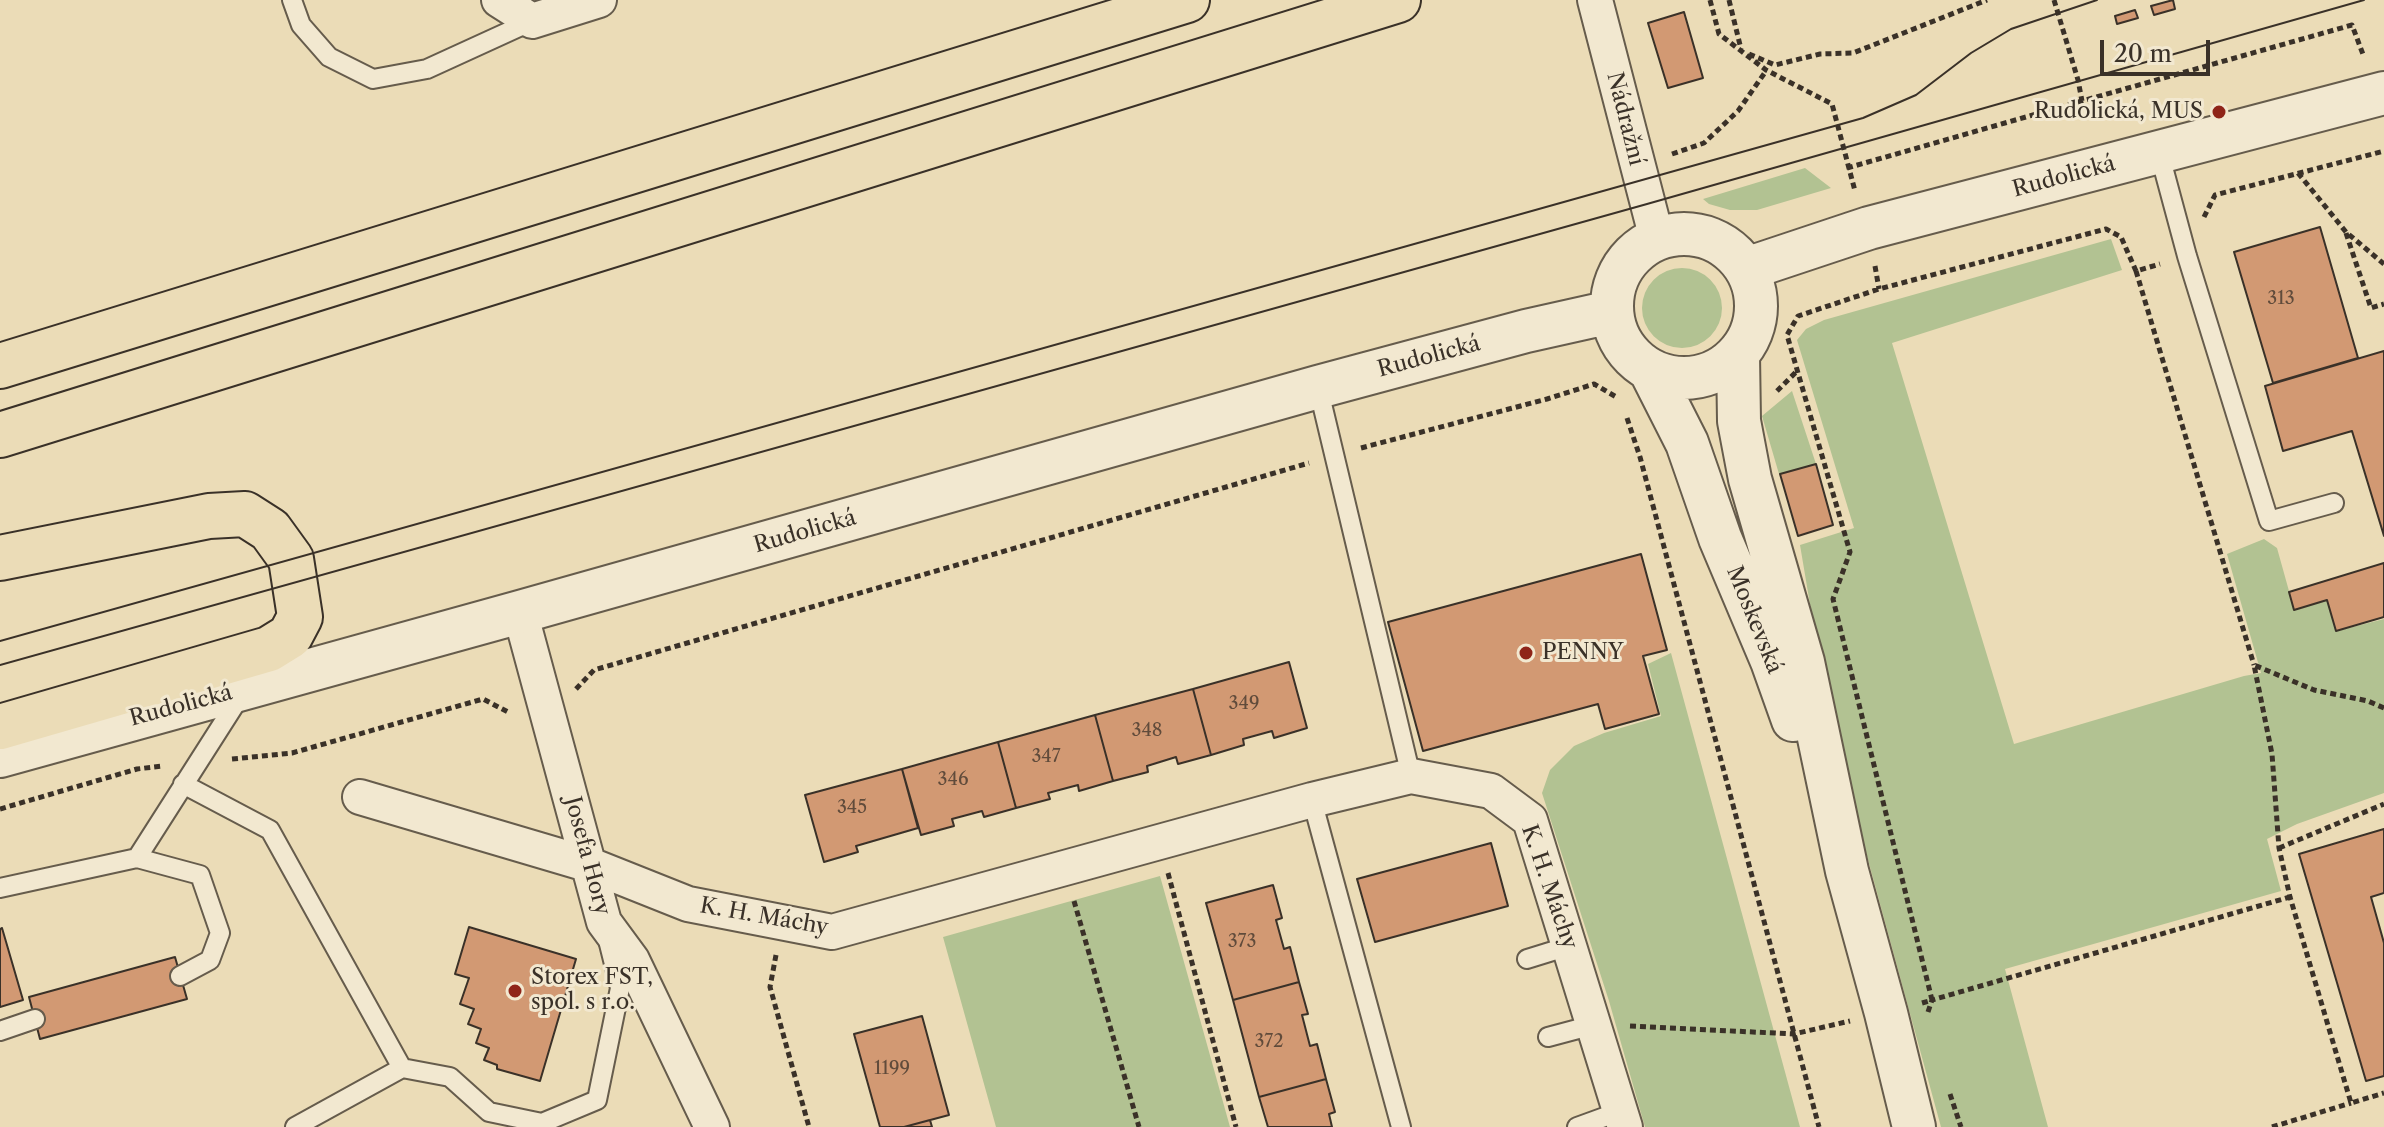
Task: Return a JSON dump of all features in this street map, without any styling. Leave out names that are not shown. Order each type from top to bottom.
[{"type":"highway","points":[[0,366],[1187,0]]},
{"type":"highway","points":[[0,435],[1398,0]]},
{"type":"highway","points":[[0,558],[209,516],[245,514],[270,530],[291,559],[300,617],[290,636],[269,649],[0,727]]},
{"type":"street","points":[[499,0],[532,21],[599,0]]},
{"type":"street","name":"Nádražní","points":[[1595,0],[1657,239]]},
{"type":"street","name":"Rudolická","points":[[1746,269],[1869,228],[2381,94]]},
{"type":"street","points":[[1677,234],[1697,234],[1717,241],[1733,253],[1746,269],[1755,290],[1756,313],[1750,335],[1738,355],[1721,369],[1699,378],[1674,379],[1651,372],[1630,357],[1617,336],[1611,312],[1613,289],[1622,268],[1637,250],[1657,239],[1677,234]]},
{"type":"street","name":"Rudolická","points":[[0,756],[1318,387],[1526,331],[1611,312]]},
{"type":"street","name":"Moskevská","points":[[1738,355],[1739,421],[1750,479],[1803,662],[1847,871],[1914,1127]]},
{"type":"street","name":"Moskevská","points":[[1651,372],[1687,443],[1720,538],[1772,661],[1847,871]]},
{"type":"street","name":"Josefa Hory","points":[[520,612],[604,922],[632,960],[712,1127]]},
{"type":"street","name":"K. H. Máchy","points":[[360,797],[590,865],[688,904],[832,932],[1312,800],[1411,776],[1491,791],[1530,820],[1623,1119]]},
{"type":"lane","points":[[292,0],[301,25],[329,57],[373,79],[427,69],[532,21]]},
{"type":"lane","points":[[2159,152],[2187,256],[2269,521],[2334,503]]},
{"type":"lane","points":[[1318,387],[1411,776]]},
{"type":"lane","points":[[137,858],[245,689]]},
{"type":"lane","points":[[183,784],[270,830],[402,1068]]},
{"type":"lane","points":[[1312,800],[1401,1127]]},
{"type":"lane","points":[[0,888],[137,858],[200,875],[220,933],[210,960],[180,976]]},
{"type":"lane","points":[[295,1127],[402,1068],[450,1077],[489,1112],[542,1123],[597,1100],[620,988],[604,922]]},
{"type":"lane","points":[[1527,959],[1569,946]]},
{"type":"lane","points":[[0,1031],[35,1019]]},
{"type":"lane","points":[[1548,1037],[1593,1025]]},
{"type":"lane","points":[[1577,1127],[1623,1119]]},
{"type":"path","points":[[1710,0],[1719,34],[1766,70],[1832,104],[1839,133]]},
{"type":"path","points":[[1729,0],[1741,50]]},
{"type":"path","points":[[1741,50],[1775,65],[1820,54],[1853,53],[1987,0]]},
{"type":"path","points":[[2054,0],[2082,101]]},
{"type":"path","points":[[1847,168],[2352,25],[2381,94]]},
{"type":"path","points":[[1637,167],[1704,143],[1738,111],[1766,70]]},
{"type":"path","points":[[2208,231],[2204,217],[2215,195],[2384,151]]},
{"type":"path","points":[[2298,173],[2346,232],[2384,264]]},
{"type":"path","points":[[1796,372],[1787,335],[1798,316],[1879,289],[2106,229],[2121,237],[2136,271],[2254,665],[2272,754],[2279,848],[2290,897],[2351,1103]]},
{"type":"path","points":[[2346,232],[2371,308],[2384,304]]},
{"type":"path","points":[[2136,271],[2161,264]]},
{"type":"path","points":[[0,809],[137,769],[292,753],[483,699],[510,711],[515,726],[576,704],[576,688],[594,670],[1335,455],[1594,384],[1621,400]]},
{"type":"path","points":[[1625,414],[1640,457],[1819,1127]]},
{"type":"path","points":[[2254,665],[2314,690],[2368,701],[2384,708]]},
{"type":"path","points":[[2279,848],[2384,804]]},
{"type":"path","points":[[1160,843],[1236,1127]]},
{"type":"path","points":[[1065,869],[1139,1127]]},
{"type":"path","points":[[1925,1022],[1932,1000],[2290,897]]},
{"type":"path","points":[[781,922],[770,987],[809,1127]]},
{"type":"path","points":[[1593,1025],[1794,1034]]},
{"type":"path","points":[[1946,1082],[1961,1127]]},
{"type":"path","points":[[2272,1127],[2384,1093]]},
{"type":"green space","points":[[1805,168],[1831,188],[1757,210],[1730,210],[1703,199]]},
{"type":"green space","points":[[2111,239],[2122,270],[1892,343],[2014,744],[2261,673],[2227,554],[2264,539],[2277,548],[2294,609],[2327,600],[2337,631],[2384,619],[2384,793],[2297,824],[2267,839],[2281,891],[2005,969],[2048,1127],[1941,1127],[1829,717],[1800,545],[1854,528],[1797,340],[1806,329],[1824,320]]},
{"type":"green space","points":[[1682,268],[1697,271],[1710,280],[1719,293],[1722,308],[1719,323],[1710,336],[1697,345],[1682,348],[1667,345],[1654,336],[1645,323],[1642,308],[1645,293],[1654,280],[1667,271]]},
{"type":"green space","points":[[1792,391],[1816,464],[1779,474],[1762,416]]},
{"type":"green space","points":[[1671,653],[1800,1127],[1645,1127],[1609,1001],[1542,793],[1550,770],[1574,746],[1604,733],[1661,716],[1648,664]]},
{"type":"green space","points":[[1160,876],[1230,1127],[996,1127],[943,937]]},
{"type":"building","points":[[2173,0],[2175,9],[2154,15],[2151,6]]},
{"type":"building","points":[[2135,10],[2138,18],[2117,24],[2115,16]]},
{"type":"building","points":[[1684,12],[1703,78],[1668,88],[1648,23]]},
{"type":"building","points":[[2320,227],[2358,358],[2273,383],[2234,252]]},
{"type":"building","points":[[2384,351],[2384,536],[2352,431],[2283,451],[2265,386]]},
{"type":"building","points":[[1816,464],[1833,525],[1798,536],[1780,474]]},
{"type":"building","name":"PENNY","points":[[1641,554],[1667,650],[1643,656],[1659,714],[1605,729],[1598,704],[1423,751],[1388,622]]},
{"type":"building","points":[[2384,563],[2384,617],[2336,631],[2327,600],[2294,610],[2289,592]]},
{"type":"building","points":[[1289,662],[1307,728],[1274,738],[1272,731],[1243,739],[1244,745],[1211,755],[1193,689]]},
{"type":"building","points":[[1193,689],[1211,755],[1178,764],[1176,757],[1147,766],[1148,772],[1113,781],[1095,715]]},
{"type":"building","points":[[1095,715],[1113,781],[1079,791],[1078,785],[1048,793],[1050,799],[1016,808],[998,742]]},
{"type":"building","points":[[998,742],[1016,808],[984,817],[982,811],[952,819],[954,826],[921,835],[902,769]]},
{"type":"building","points":[[902,769],[918,828],[856,846],[858,852],[824,862],[805,795]]},
{"type":"building","points":[[2384,829],[2384,893],[2371,897],[2384,943],[2384,1076],[2366,1081],[2299,854]]},
{"type":"building","points":[[1491,843],[1508,906],[1375,942],[1357,879]]},
{"type":"building","points":[[1273,885],[1282,918],[1276,920],[1284,949],[1290,947],[1299,982],[1233,1000],[1206,903]]},
{"type":"building","name":"Storex FST, spol. s r.o.","points":[[469,927],[576,959],[540,1081],[497,1069],[497,1065],[484,1060],[489,1048],[476,1043],[481,1029],[468,1024],[474,1009],[460,1004],[469,978],[455,974]]},
{"type":"building","points":[[0,929],[23,1000],[0,1007]]},
{"type":"building","points":[[175,957],[187,999],[40,1039],[29,997]]},
{"type":"building","points":[[1299,982],[1308,1014],[1302,1015],[1310,1046],[1317,1044],[1326,1079],[1259,1097],[1233,1000]]},
{"type":"building","points":[[922,1016],[949,1115],[904,1127],[880,1127],[854,1034]]},
{"type":"building","points":[[1326,1079],[1335,1112],[1329,1114],[1332,1127],[1268,1127],[1259,1097]]},
{"type":"building","points":[[930,1120],[932,1127],[904,1127]]},
{"type":"tram line","points":[[0,641],[1863,118],[1916,95],[1971,53],[2011,29],[2097,0]]},
{"type":"tram line","points":[[0,665],[2364,0]]},
{"type":"place","name":"Rudolická, MUS","points":[[2219,112]]},
{"type":"place","name":"PENNY","points":[[1526,653]]},
{"type":"place","name":"Storex FST, spol. s r.o.","points":[[515,991]]}]
